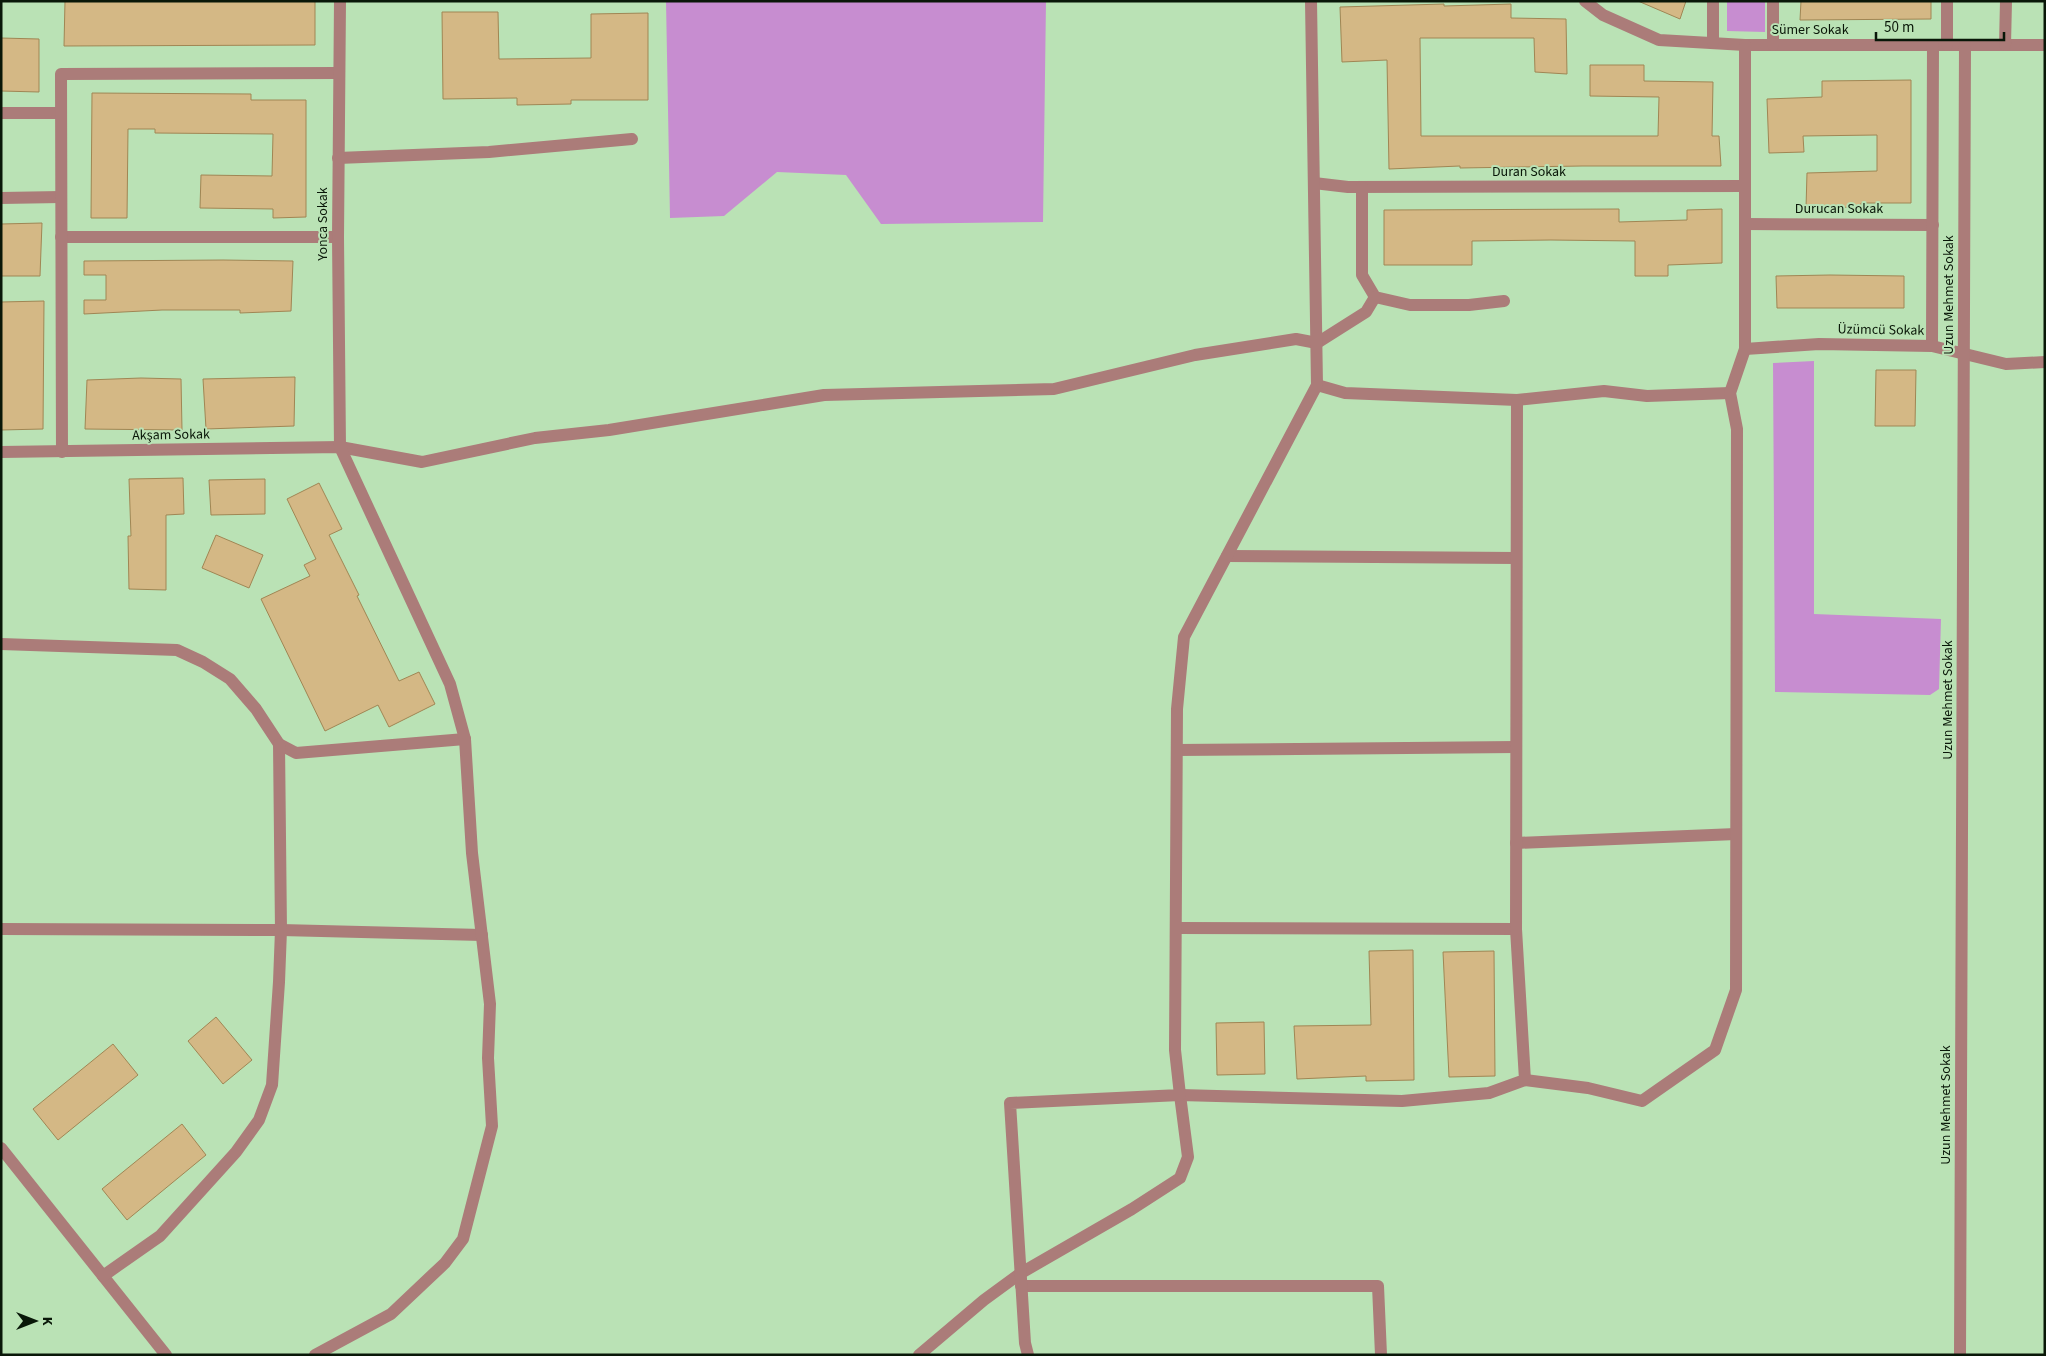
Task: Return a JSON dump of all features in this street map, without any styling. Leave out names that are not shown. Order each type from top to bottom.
[{"type":"street","name":"Yonca Sokak","points":[[340,1],[338,158],[340,447]]},
{"type":"street","points":[[919,1355],[984,1300],[1021,1280],[1180,1178],[1188,1157],[1175,1050],[1177,709],[1184,637],[1317,385],[1311,1]]},
{"type":"street","name":"Sümer Sokak","points":[[1585,1],[1603,15],[1659,40],[1745,44],[2045,44]]},
{"type":"street","points":[[1713,1],[1713,43]]},
{"type":"street","points":[[1773,1],[1773,44]]},
{"type":"street","points":[[1947,1],[1947,44]]},
{"type":"street","points":[[2005,44],[2006,1]]},
{"type":"street","points":[[1028,1355],[1021,1280],[1010,1103],[1180,1095],[1402,1101],[1489,1093],[1525,1080],[1588,1088],[1642,1102],[1716,1050],[1736,990],[1737,429],[1730,393],[1745,349],[1745,44]]},
{"type":"street","points":[[1932,346],[1933,44]]},
{"type":"street","name":"Uzun Mehmet Sokak","points":[[1960,1355],[1965,44]]},
{"type":"street","points":[[62,452],[61,74],[339,73]]},
{"type":"street","points":[[1,113],[61,113]]},
{"type":"street","points":[[338,158],[489,152],[632,139]]},
{"type":"street","name":"Duran Sokak","points":[[1314,183],[1362,187],[1745,186]]},
{"type":"street","points":[[1362,187],[1362,275],[1375,297],[1410,304],[1469,305],[1504,301]]},
{"type":"street","points":[[1,198],[61,197]]},
{"type":"street","name":"Durucan Sokak","points":[[1745,224],[1933,225]]},
{"type":"street","points":[[61,237],[338,237]]},
{"type":"street","points":[[1317,343],[1366,312],[1375,297]]},
{"type":"street","name":"Akşam Sokak","points":[[1,452],[340,447],[422,462],[535,438],[609,430],[824,395],[1054,388],[1195,355],[1296,339],[1317,343]]},
{"type":"street","name":"Üzümcü Sokak","points":[[1745,349],[1818,344],[1932,346],[2006,364],[2045,362]]},
{"type":"street","points":[[1317,385],[1345,393],[1517,400],[1604,391],[1647,396],[1730,393]]},
{"type":"street","points":[[1517,400],[1516,929],[1525,1080]]},
{"type":"street","points":[[315,1355],[391,1314],[445,1263],[463,1239],[492,1126],[488,1058],[490,1004],[472,853],[465,739],[450,684],[340,447]]},
{"type":"street","points":[[1227,556],[1516,558]]},
{"type":"street","points":[[1,644],[177,650],[203,662],[230,680],[256,709],[279,744],[296,753],[465,739]]},
{"type":"street","points":[[104,1276],[160,1236],[236,1152],[259,1120],[272,1085],[281,930],[279,744]]},
{"type":"street","points":[[1177,750],[1516,747]]},
{"type":"street","points":[[1516,843],[1736,834]]},
{"type":"street","points":[[1177,928],[1516,929]]},
{"type":"street","points":[[1,929],[281,930],[482,935]]},
{"type":"street","points":[[1,1148],[166,1355]]},
{"type":"street","points":[[1021,1280],[1378,1286],[1381,1355]]},
{"type":"shaded area","points":[[666,1],[1046,1],[1043,222],[881,224],[846,175],[777,172],[724,216],[670,218]]},
{"type":"shaded area","points":[[1727,1],[1765,1],[1765,32],[1727,31]]},
{"type":"shaded area","points":[[1814,361],[1814,614],[1941,619],[1939,689],[1930,695],[1775,692],[1773,363]]},
{"type":"building","points":[[65,1],[315,1],[315,45],[64,46]]},
{"type":"building","points":[[1638,1],[1686,1],[1680,19]]},
{"type":"building","points":[[1801,1],[1931,1],[1931,19],[1800,20]]},
{"type":"building","points":[[1444,4],[1444,6],[1511,4],[1511,18],[1566,19],[1567,74],[1535,72],[1534,38],[1420,38],[1421,136],[1658,136],[1659,97],[1590,96],[1590,65],[1644,65],[1644,81],[1713,82],[1712,136],[1719,136],[1721,166],[1460,168],[1460,166],[1389,169],[1387,60],[1342,62],[1340,7]]},
{"type":"building","points":[[442,12],[498,12],[499,59],[591,58],[591,14],[648,13],[648,100],[571,100],[571,104],[517,105],[517,98],[443,99]]},
{"type":"building","points":[[1,38],[39,39],[39,92],[1,91]]},
{"type":"building","points":[[1911,80],[1911,203],[1861,203],[1861,207],[1806,208],[1807,173],[1877,171],[1877,135],[1803,136],[1804,152],[1769,153],[1767,99],[1822,97],[1822,81]]},
{"type":"building","points":[[92,93],[251,94],[251,100],[306,100],[306,217],[273,218],[273,209],[200,208],[201,175],[272,176],[273,134],[155,133],[155,129],[128,129],[127,218],[91,218]]},
{"type":"building","points":[[1619,209],[1619,222],[1687,220],[1687,210],[1722,209],[1722,263],[1668,265],[1668,276],[1635,276],[1635,241],[1551,240],[1472,241],[1472,265],[1384,265],[1384,210]]},
{"type":"building","points":[[42,223],[40,276],[1,276],[1,224]]},
{"type":"building","points":[[84,261],[293,261],[291,311],[240,313],[240,310],[162,310],[84,314],[84,300],[106,300],[106,275],[84,275]]},
{"type":"building","points":[[1776,276],[1904,276],[1904,308],[1777,308]]},
{"type":"building","points":[[44,301],[43,429],[1,430],[1,302]]},
{"type":"building","points":[[1876,370],[1916,370],[1915,426],[1875,426]]},
{"type":"building","points":[[295,377],[294,426],[206,429],[203,379]]},
{"type":"building","points":[[181,379],[182,430],[85,429],[87,380]]},
{"type":"building","points":[[183,478],[184,514],[166,515],[166,590],[129,589],[128,536],[131,536],[129,479]]},
{"type":"building","points":[[265,479],[265,514],[211,515],[209,480]]},
{"type":"building","points":[[319,483],[342,529],[329,535],[399,681],[419,672],[435,704],[389,727],[378,705],[325,731],[261,599],[310,576],[304,565],[316,559],[287,499]]},
{"type":"building","points":[[216,535],[263,555],[249,588],[202,568]]},
{"type":"building","points":[[1413,950],[1414,1080],[1366,1081],[1366,1076],[1297,1079],[1294,1026],[1371,1025],[1369,951]]},
{"type":"building","points":[[1494,951],[1495,1076],[1449,1077],[1443,952]]},
{"type":"building","points":[[216,1017],[252,1060],[223,1084],[188,1041]]},
{"type":"building","points":[[1264,1022],[1265,1074],[1217,1075],[1216,1023]]},
{"type":"building","points":[[113,1044],[138,1075],[58,1140],[33,1109]]},
{"type":"building","points":[[182,1124],[206,1155],[127,1220],[102,1189]]}]
